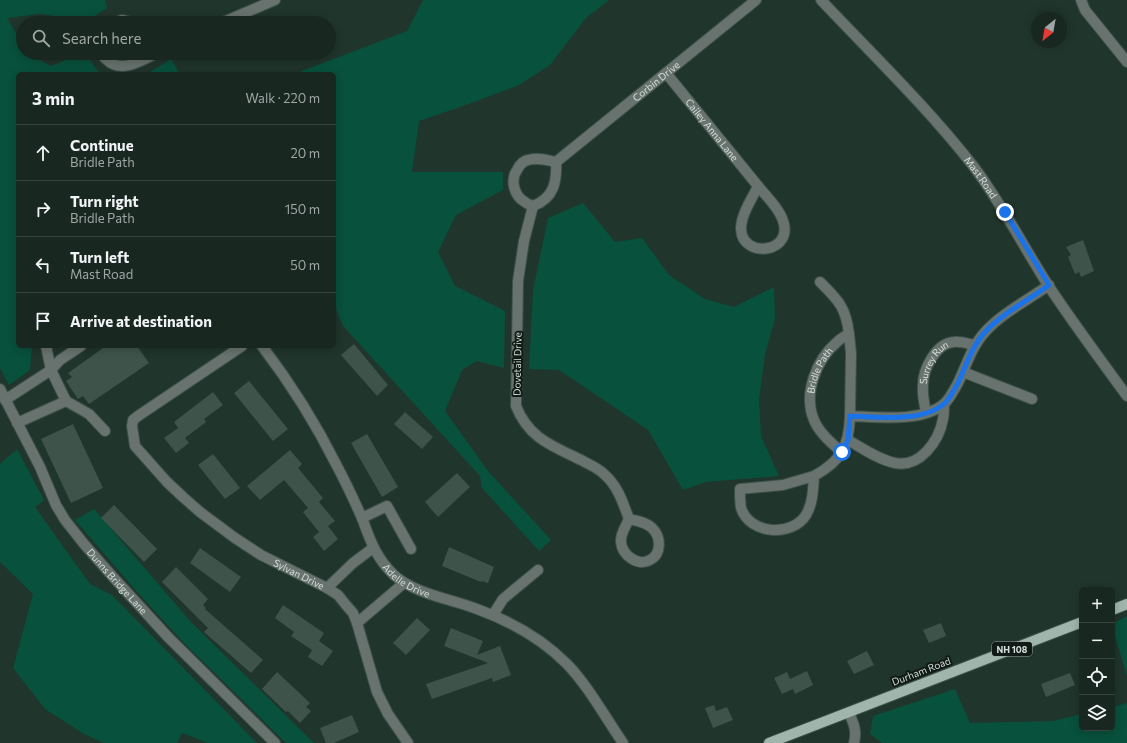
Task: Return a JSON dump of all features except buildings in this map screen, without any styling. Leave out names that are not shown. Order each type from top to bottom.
[{"type":"main road","points":[[1115,609],[1127,604]]},
{"type":"main road","name":"Durham Road","points":[[769,743],[1079,623]]},
{"type":"street","points":[[237,16],[275,0]]},
{"type":"street","name":"Corbin Drive","points":[[556,162],[756,0]]},
{"type":"street","name":"Mast Road","points":[[821,0],[920,104],[947,134],[974,168],[1005,212],[1049,285],[1081,333],[1127,396]]},
{"type":"street","points":[[1081,0],[1085,10],[1127,62]]},
{"type":"street","points":[[107,60],[110,63],[120,66],[130,66],[142,60]]},
{"type":"street","name":"Cailey Anna Lane","points":[[666,73],[778,210],[783,220],[785,230],[782,239],[776,246],[768,250],[758,249],[742,238],[741,228],[744,214],[758,186]]},
{"type":"street","points":[[538,158],[556,162],[556,176],[552,189],[548,197],[542,203],[533,206],[524,202],[516,194],[513,183],[513,175],[519,166],[526,160],[538,158]]},
{"type":"street","name":"Dovetail Drive","points":[[533,206],[524,241],[518,281],[516,406],[521,419],[530,430],[542,440],[604,473],[618,492],[629,519]]},
{"type":"street","points":[[820,282],[841,305],[845,313],[849,334]]},
{"type":"street","points":[[850,416],[904,417],[926,412],[944,404],[963,372],[975,345],[984,332],[994,323],[1049,285]]},
{"type":"street","name":"Bridle Path","points":[[849,334],[852,353],[850,416],[848,440],[842,452],[821,432],[814,420],[810,407],[812,380],[818,366],[836,342],[849,334]]},
{"type":"street","name":"Surrey Run","points":[[926,412],[922,382],[927,367],[936,353],[943,346],[953,342],[975,345]]},
{"type":"street","points":[[46,348],[51,370],[66,401],[89,414],[105,431]]},
{"type":"street","points":[[5,400],[51,370],[60,360],[78,348]]},
{"type":"street","name":"Sylvan Drive","points":[[239,348],[133,420],[132,426],[135,446],[167,482],[183,497],[200,512],[235,538],[261,555],[338,595],[353,613],[378,692],[388,714],[408,743]]},
{"type":"street","name":"Adelle Drive","points":[[264,348],[282,372],[311,418],[338,466],[362,518],[373,548],[384,564],[404,583],[417,589],[493,615],[535,637],[552,650],[580,680],[623,743]]},
{"type":"street","points":[[963,372],[1032,399]]},
{"type":"street","name":"Dunns Bridge Lane","points":[[0,389],[40,467],[56,505],[84,544],[168,637],[275,743]]},
{"type":"street","points":[[17,423],[66,401]]},
{"type":"street","points":[[848,440],[882,459],[893,463],[912,463],[928,450],[938,434],[943,420],[944,404]]},
{"type":"street","points":[[814,476],[813,495],[810,507],[805,516],[798,523],[789,528],[774,530],[764,529],[754,524],[747,517],[742,508],[740,489],[783,485],[814,476],[826,470],[842,452]]},
{"type":"street","points":[[362,518],[387,506],[411,549]]},
{"type":"street","points":[[629,519],[645,523],[653,528],[658,537],[659,545],[657,553],[651,560],[642,562],[632,560],[624,552],[621,542],[622,532],[629,519]]},
{"type":"street","points":[[327,588],[353,563],[373,548]]},
{"type":"street","points":[[493,615],[503,598],[538,570]]},
{"type":"street","points":[[357,623],[404,583]]},
{"type":"street","points":[[849,713],[855,727],[856,736],[854,743]]},
{"type":"green space","points":[[0,0],[105,0],[107,8],[95,16],[53,16],[40,14],[7,18],[16,33],[16,60],[40,60],[51,66],[66,60],[90,60],[99,72],[16,72],[16,348],[32,348],[30,370],[9,385],[0,368]]},
{"type":"green space","points":[[423,0],[609,0],[586,18],[550,65],[519,85],[419,121],[412,172],[503,172],[503,190],[456,215],[438,252],[455,286],[505,311],[504,368],[477,361],[462,370],[445,411],[488,471],[551,540],[539,551],[482,488],[480,476],[343,326],[336,310],[336,72],[299,72],[331,60],[336,60],[336,58],[407,31]]},
{"type":"green space","points":[[172,60],[179,72],[150,72]]},
{"type":"green space","points":[[583,203],[615,242],[642,238],[669,275],[705,299],[734,307],[774,287],[775,319],[765,354],[759,400],[761,436],[779,476],[706,482],[683,490],[648,430],[559,370],[529,369],[533,290],[548,218]]},
{"type":"green space","points":[[17,449],[44,500],[35,507],[90,584],[112,595],[257,743],[208,743],[182,733],[177,743],[104,743],[84,734],[45,709],[13,668],[33,594],[0,562],[0,464]]},
{"type":"green space","points":[[94,509],[191,622],[314,743],[286,743],[184,643],[137,592],[75,520]]},
{"type":"green space","points":[[1127,616],[1127,676],[1115,636],[1115,622]]},
{"type":"green space","points":[[955,689],[970,723],[1053,721],[1079,715],[1079,731],[1115,731],[1115,706],[1127,703],[1127,743],[882,743],[870,734],[873,716]]},
{"type":"route","points":[[842,452],[848,440],[850,416],[892,418],[915,416],[944,404],[956,386],[975,345],[984,332],[994,323],[1049,285],[1005,212]]}]
